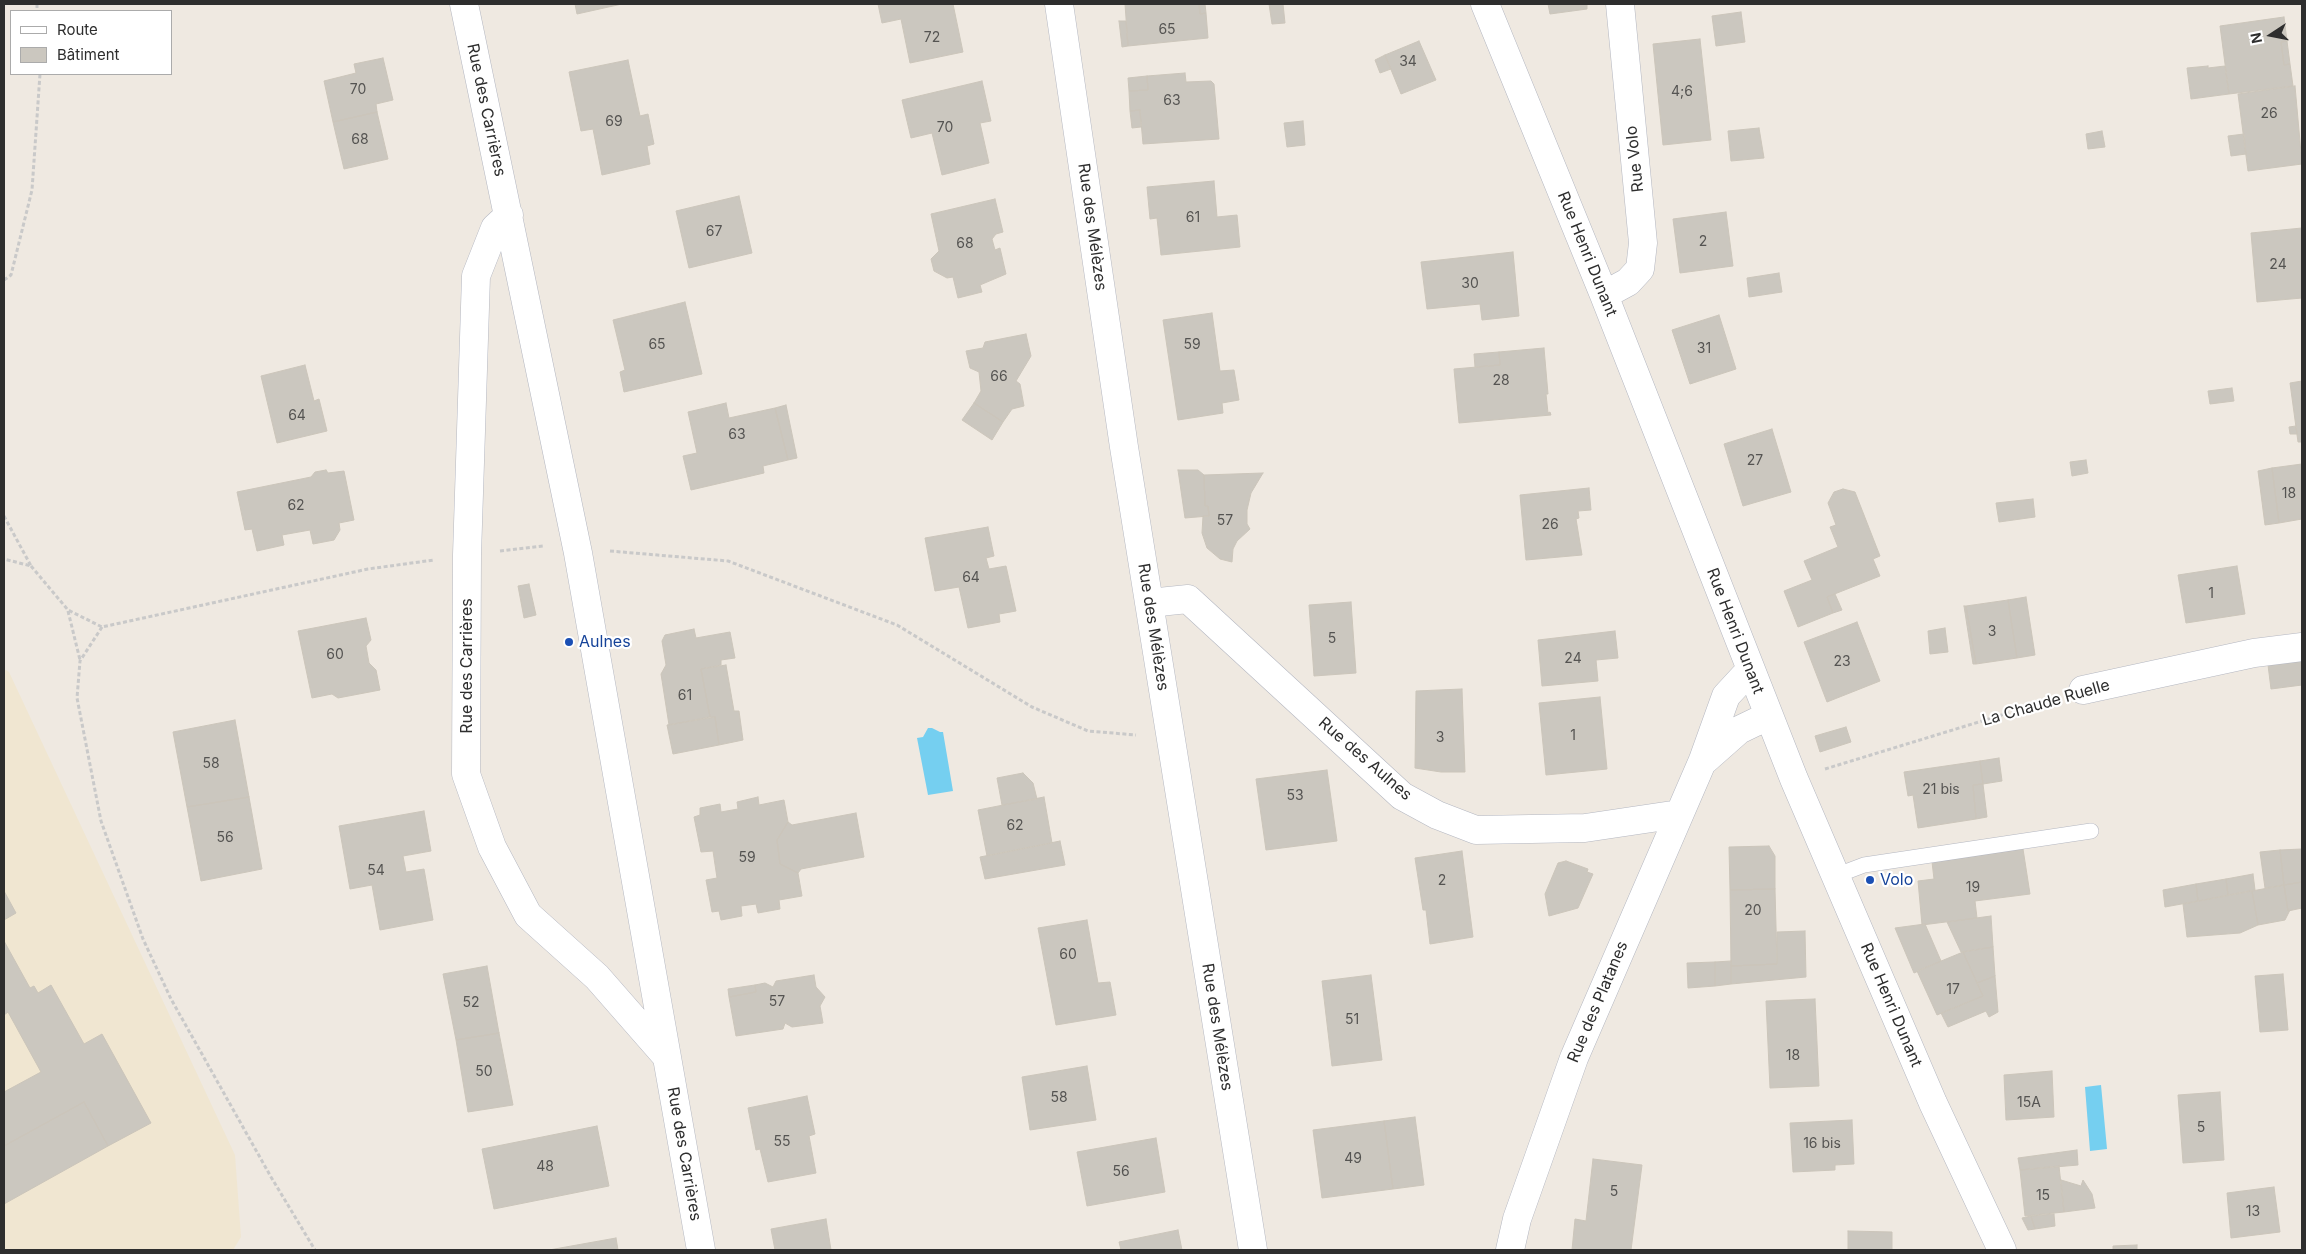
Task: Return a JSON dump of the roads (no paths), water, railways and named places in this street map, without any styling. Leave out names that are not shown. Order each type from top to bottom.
[{"type":"street","name":"Rue des Carrières","points":[[464,4],[578,553],[701,1250]]},
{"type":"street","name":"Rue des Mélèzes","points":[[1059,4],[1149,603],[1253,1250]]},
{"type":"street","name":"Rue Henri Dunant","points":[[1486,4],[1604,295],[1794,779],[1933,1103],[2002,1250]]},
{"type":"street","name":"Rue Volo","points":[[1604,295],[1628,282],[1640,269],[1643,243],[1620,4]]},
{"type":"street","name":"Rue des Carrières","points":[[509,215],[495,228],[476,276],[467,555],[466,774],[492,847],[528,915],[597,977],[667,1057]]},
{"type":"street","name":"Rue des Aulnes","points":[[1149,603],[1188,599],[1402,796],[1437,815],[1476,830],[1584,828],[1679,814]]},
{"type":"street","name":"La Chaude Ruelle","points":[[2083,690],[2254,653],[2302,647]]},
{"type":"street","name":"Rue des Platanes","points":[[1510,1250],[1517,1219],[1574,1058],[1704,760],[1726,696],[1750,670]]},
{"type":"street","name":"Rue des Platanes","points":[[1704,760],[1738,730],[1768,716]]},
{"type":"lane","points":[[1835,876],[1864,865],[2090,831]]},
{"type":"water","points":[[928,728],[943,732],[953,791],[928,795],[917,738],[923,737]]},
{"type":"water","points":[[2101,1085],[2107,1149],[2090,1151],[2085,1087]]},
{"type":"place","name":"Aulnes","points":[[569,642]]},
{"type":"place","name":"Volo","points":[[1870,880]]}]
